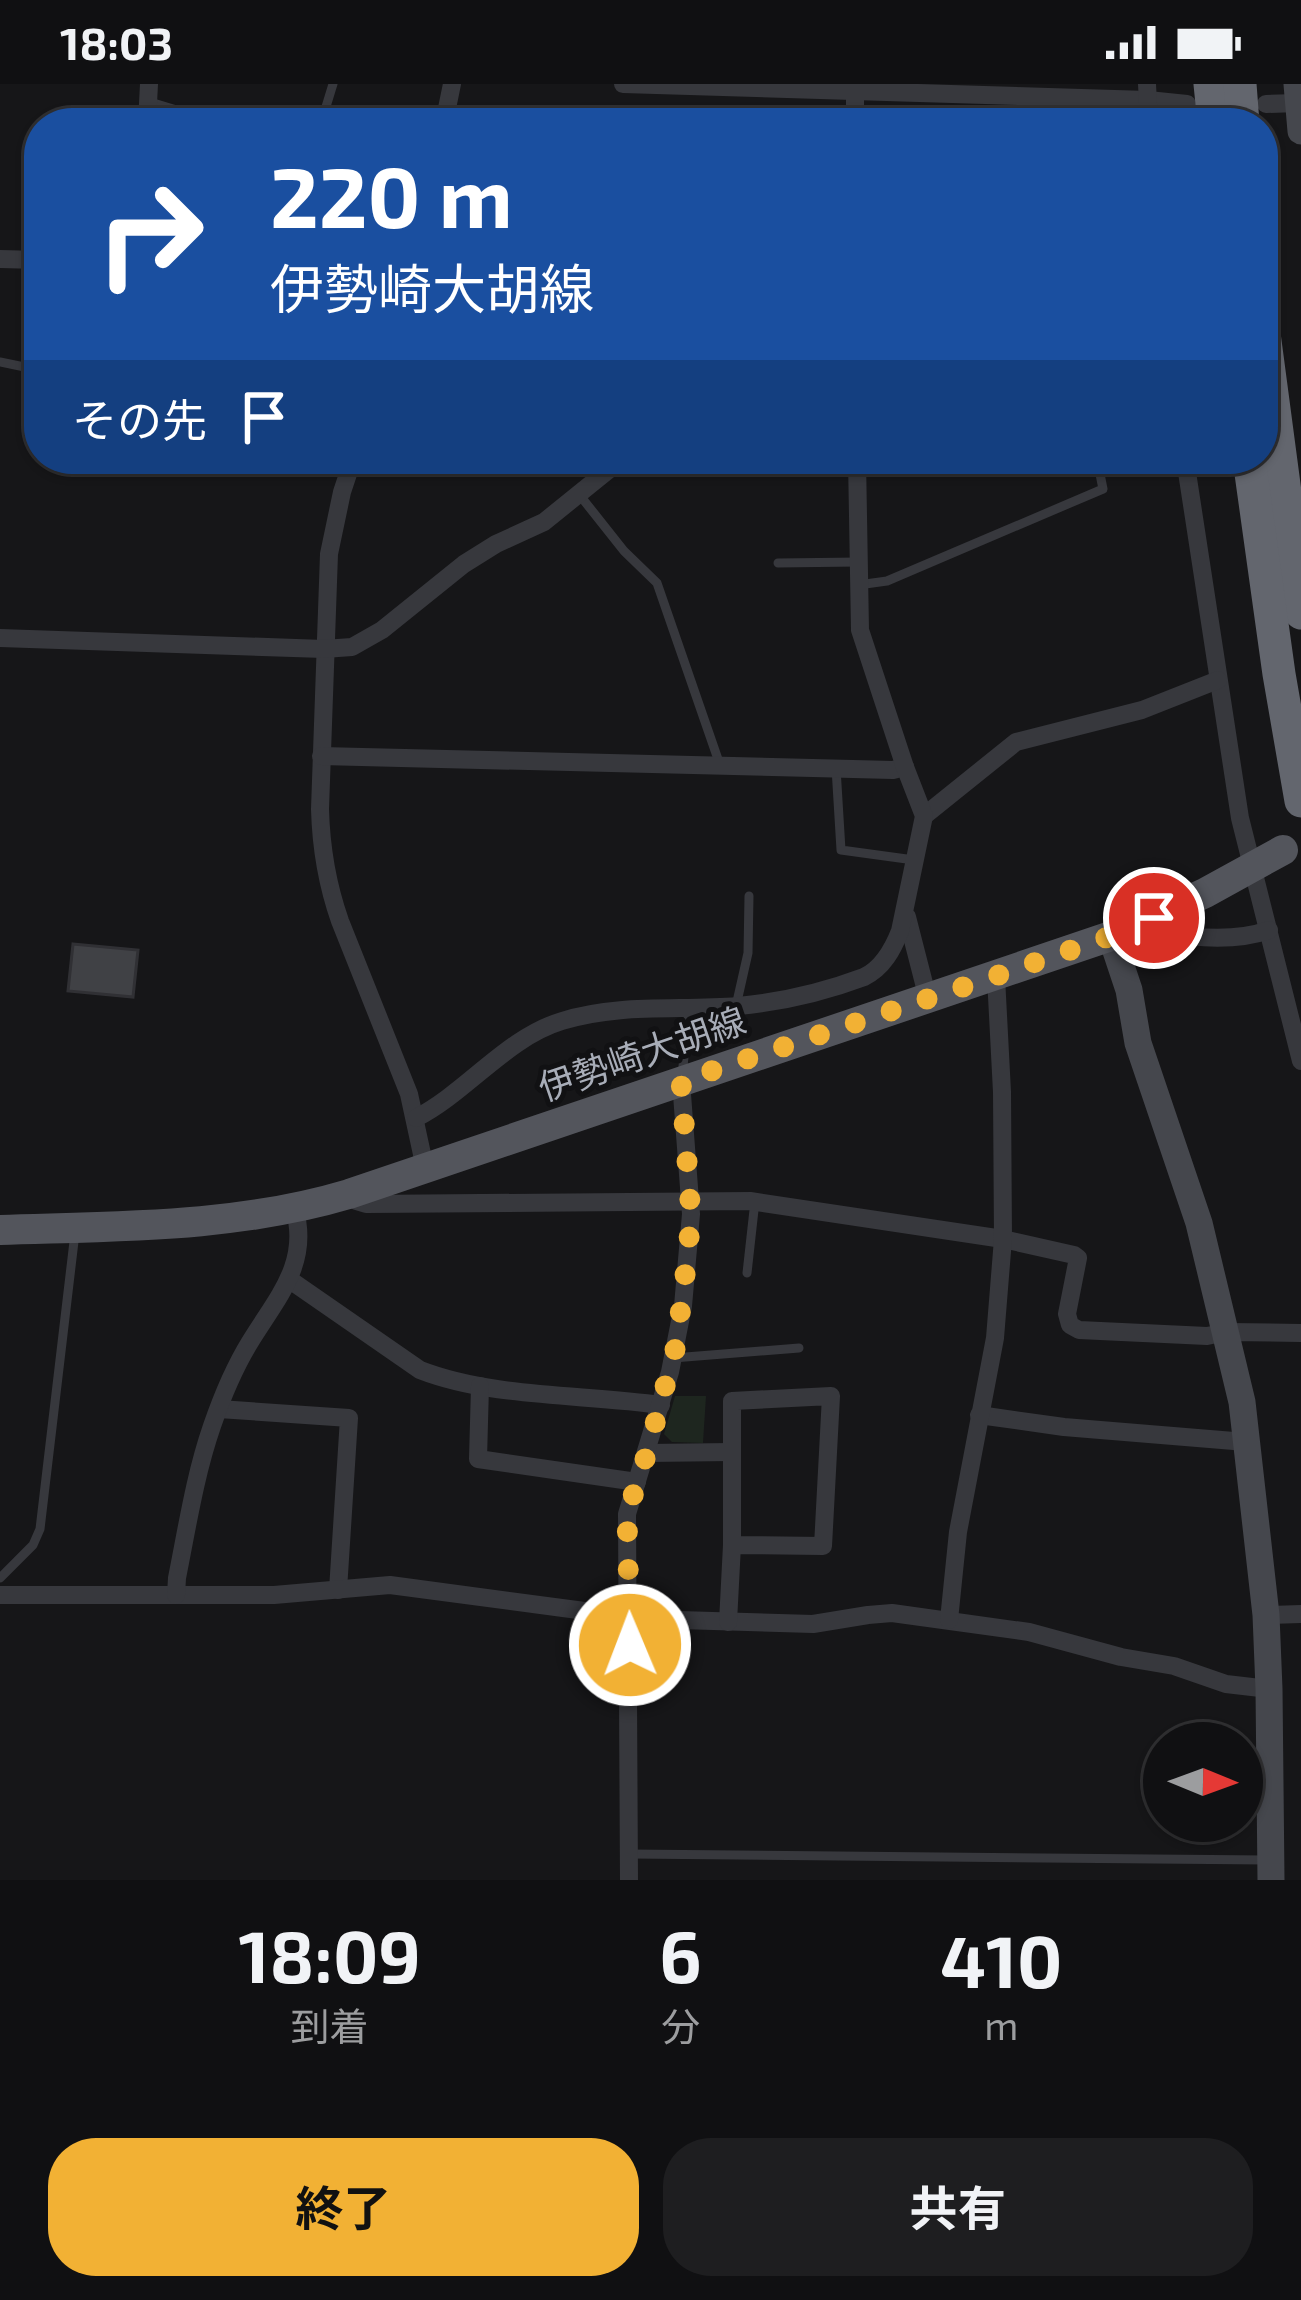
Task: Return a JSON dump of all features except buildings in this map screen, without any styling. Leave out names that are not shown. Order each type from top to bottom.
[{"type":"highway","points":[[1278,439],[1301,613]]},
{"type":"highway","points":[[1252,474],[1301,801]]},
{"type":"main road","name":"伊勢崎大胡線","points":[[0,1230],[218,1221],[349,1194],[1111,936],[1283,850]]},
{"type":"street","points":[[623,84],[1147,92],[1204,104]]},
{"type":"street","points":[[1250,104],[1299,106]]},
{"type":"street","points":[[347,474],[329,554],[321,850],[330,892],[401,1071],[425,1168]]},
{"type":"street","points":[[0,638],[342,650],[363,643],[464,564],[544,522],[603,474]]},
{"type":"street","points":[[416,1118],[553,1024],[619,1010],[736,1006],[787,999],[873,973],[894,946],[924,816],[863,646],[858,614],[857,474]]},
{"type":"street","points":[[1187,474],[1240,818],[1301,1061]]},
{"type":"street","points":[[924,816],[1016,742],[1142,710],[1218,680]]},
{"type":"street","points":[[321,755],[836,769],[905,766]]},
{"type":"street","points":[[905,906],[928,1000]]},
{"type":"street","points":[[1154,918],[1166,932],[1190,935],[1240,936],[1269,930]]},
{"type":"street","points":[[1111,936],[1129,990],[1138,1043],[1199,1222],[1242,1402],[1265,1615],[1271,1870]]},
{"type":"street","points":[[949,1620],[958,1532],[995,1338],[1003,1239],[996,976]]},
{"type":"street","points":[[629,1880],[627,1514],[674,1358],[683,1306],[690,1201],[681,1081]]},
{"type":"street","points":[[349,1194],[366,1204],[755,1202],[1003,1239],[1075,1255],[1067,1314],[1075,1328],[1207,1336],[1301,1333]]},
{"type":"street","points":[[176,1595],[200,1467],[219,1408],[248,1345],[290,1280],[295,1264],[299,1223],[294,1208]]},
{"type":"street","points":[[290,1280],[420,1370],[439,1378],[661,1405]]},
{"type":"street","points":[[481,1386],[478,1459],[637,1482]]},
{"type":"street","points":[[728,1622],[732,1401],[831,1396],[823,1546],[732,1545]]},
{"type":"street","points":[[219,1408],[349,1418],[338,1590]]},
{"type":"street","points":[[980,1415],[1246,1442]]},
{"type":"street","points":[[647,1453],[732,1452]]},
{"type":"street","points":[[0,1595],[274,1595],[390,1585],[629,1616],[728,1622],[813,1624],[882,1613],[1029,1632],[1174,1666],[1226,1684],[1269,1689]]},
{"type":"street","points":[[1265,1615],[1301,1613]]},
{"type":"street","points":[[1272,1828],[1301,1828]]},
{"type":"lane","points":[[858,585],[886,581],[1103,490],[1100,474]]},
{"type":"lane","points":[[578,493],[623,551],[657,583],[721,766]]},
{"type":"lane","points":[[778,563],[858,562]]},
{"type":"lane","points":[[836,769],[841,850],[914,860]]},
{"type":"lane","points":[[736,1006],[748,952],[749,896]]},
{"type":"lane","points":[[681,1081],[689,1007]]},
{"type":"lane","points":[[748,1273],[755,1202]]},
{"type":"lane","points":[[0,1578],[33,1545],[40,1529],[76,1227]]},
{"type":"lane","points":[[674,1358],[799,1348]]},
{"type":"lane","points":[[630,1854],[1271,1870]]},
{"type":"shaded area","points":[[675,1396],[706,1396],[703,1443],[672,1442],[664,1434]]},
{"type":"route","points":[[630,1645],[627,1514],[676,1346],[689,1244],[681,1081],[1154,918]]}]
